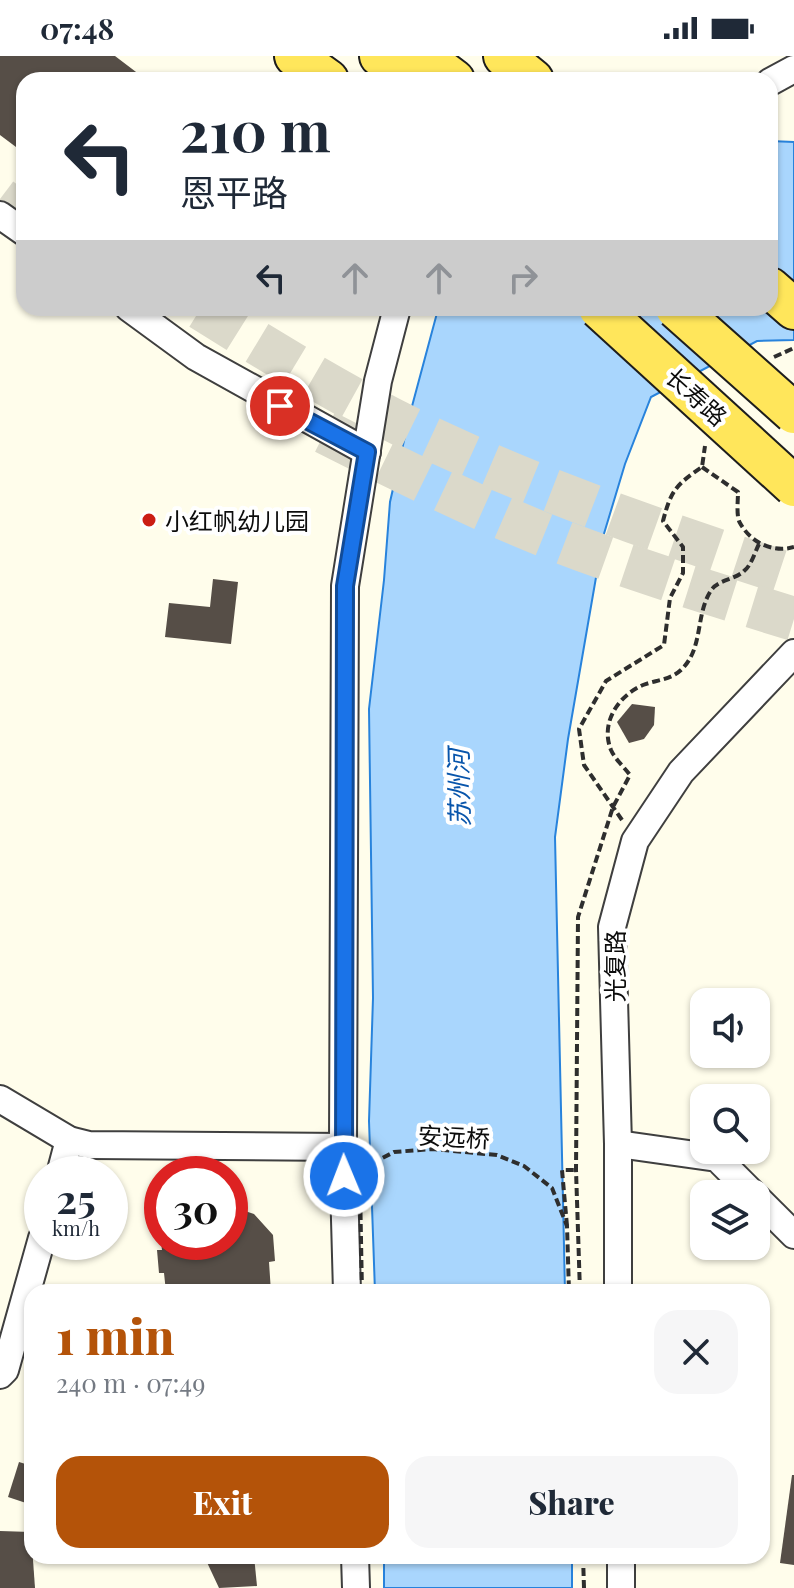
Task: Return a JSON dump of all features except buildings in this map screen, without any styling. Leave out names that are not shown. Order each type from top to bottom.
[{"type":"main road","points":[[295,56],[317,72]]},
{"type":"main road","points":[[380,56],[400,72]]},
{"type":"main road","points":[[422,56],[443,72]]},
{"type":"main road","points":[[504,56],[523,72]]},
{"type":"main road","points":[[778,295],[794,309]]},
{"type":"main road","name":"长寿路","points":[[608,316],[794,486]]},
{"type":"main road","points":[[685,316],[794,413]]},
{"type":"main road","points":[[724,316],[794,379]]},
{"type":"street","points":[[140,316],[196,357],[367,452]]},
{"type":"street","points":[[347,1284],[343,1147],[345,586],[378,381],[395,316]]},
{"type":"street","name":"光复路","points":[[618,1284],[612,927],[635,841],[681,772],[794,653]]},
{"type":"street","points":[[0,1099],[69,1140],[109,1146],[343,1147]]},
{"type":"street","points":[[65,1156],[69,1140]]},
{"type":"street","points":[[618,1144],[717,1158],[738,1180]]},
{"type":"street","points":[[770,1212],[794,1235]]},
{"type":"street","points":[[29,1284],[36,1260]]},
{"type":"street","points":[[0,1375],[5,1370],[24,1302]]},
{"type":"street","points":[[355,1564],[356,1588]]},
{"type":"street","points":[[621,1564],[621,1588]]},
{"type":"path","points":[[635,841],[584,765],[579,729],[606,681],[664,645],[670,598],[683,573],[683,547],[663,521],[668,503],[679,483],[702,467],[738,492],[739,522],[759,544],[783,550],[794,547]]},
{"type":"path","points":[[580,1284],[576,1170],[578,917],[613,807],[630,775],[612,751],[608,733],[611,714],[621,699],[643,685],[667,679],[682,670],[694,653],[705,606],[713,587],[746,570],[759,544]]},
{"type":"path","name":"安远桥","points":[[362,1284],[360,1186],[371,1164],[394,1152],[433,1149],[497,1155],[524,1166],[552,1188],[567,1226],[569,1284]]},
{"type":"path","points":[[567,1226],[562,1170],[576,1170]]},
{"type":"path","points":[[583,1564],[584,1588]]},
{"type":"water","name":"苏州河","points":[[778,141],[794,142],[794,340],[757,341],[651,397],[625,464],[603,537],[568,739],[555,837],[565,1284],[375,1284],[369,1121],[373,998],[369,709],[390,502],[436,316],[778,316]]},
{"type":"water","points":[[384,1564],[572,1564],[572,1588],[384,1588]]},
{"type":"tunnel","points":[[0,199],[16,211]]},
{"type":"tunnel","points":[[214,316],[348,397],[440,443],[615,515],[794,576]]},
{"type":"tunnel","points":[[325,432],[466,501],[552,538],[642,571],[794,619]]},
{"type":"place","name":"小红帆幼儿园","points":[[149,520]]},
{"type":"route","points":[[280,406],[367,452],[345,586],[344,1176]]}]
